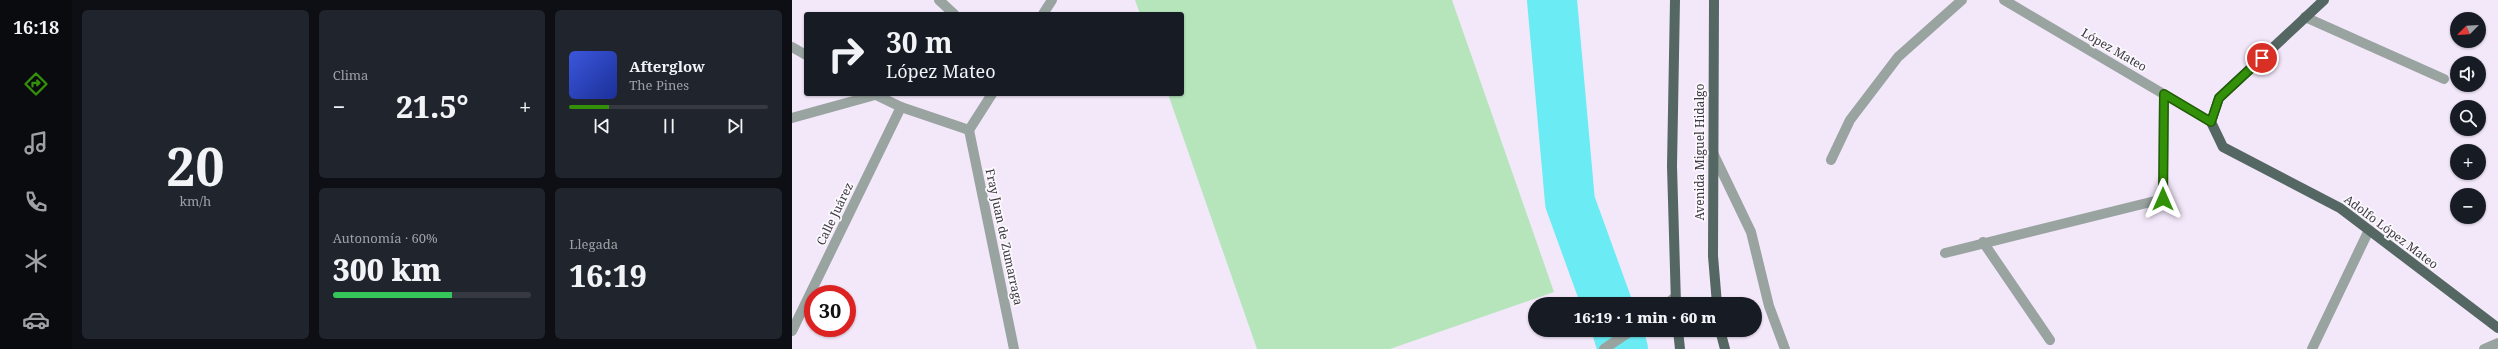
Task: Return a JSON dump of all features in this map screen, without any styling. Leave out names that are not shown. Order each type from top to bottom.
[{"type":"main road","points":[[1675,0],[1672,166],[1676,297]]},
{"type":"main road","name":"Avenida Miguel Hidalgo","points":[[1714,0],[1713,256],[1716,297]]},
{"type":"main road","points":[[2211,122],[2219,98],[2324,0]]},
{"type":"main road","name":"Adolfo López Mateo","points":[[2211,122],[2223,147],[2340,208],[2498,328]]},
{"type":"main road","points":[[1679,337],[1680,349]]},
{"type":"main road","points":[[1722,337],[1725,349]]},
{"type":"street","points":[[939,0],[952,12]]},
{"type":"street","points":[[1044,12],[1052,0]]},
{"type":"street","points":[[1831,160],[1850,120],[1898,58],[1962,0]]},
{"type":"street","name":"López Mateo","points":[[2004,0],[2211,122]]},
{"type":"street","points":[[2305,18],[2444,79]]},
{"type":"street","points":[[792,47],[804,54]]},
{"type":"street","points":[[1945,253],[1983,242],[2163,199],[2164,94]]},
{"type":"street","points":[[792,118],[868,96]]},
{"type":"street","points":[[879,96],[901,107],[969,130],[991,96]]},
{"type":"street","name":"Calle Juárez","points":[[792,331],[901,107]]},
{"type":"street","name":"Fray Juan de Zumarraga","points":[[969,130],[1014,349]]},
{"type":"street","points":[[1713,153],[1751,232],[1768,306],[1785,349]]},
{"type":"street","points":[[2312,349],[2368,230]]},
{"type":"street","points":[[1983,242],[2050,340]]},
{"type":"street","points":[[1604,349],[1622,337]]},
{"type":"street","points":[[2484,349],[2498,343]]},
{"type":"green space","points":[[1135,0],[1452,0],[1554,292],[1540,297],[1528,297],[1528,301],[1390,349],[1257,349],[1169,96],[1184,96],[1184,12],[1139,12]]},
{"type":"waterway","points":[[1552,0],[1570,202],[1604,297]]},
{"type":"waterway","points":[[1619,337],[1623,349]]},
{"type":"route","points":[[2163,199],[2164,94],[2211,122],[2219,98],[2262,58]]}]
